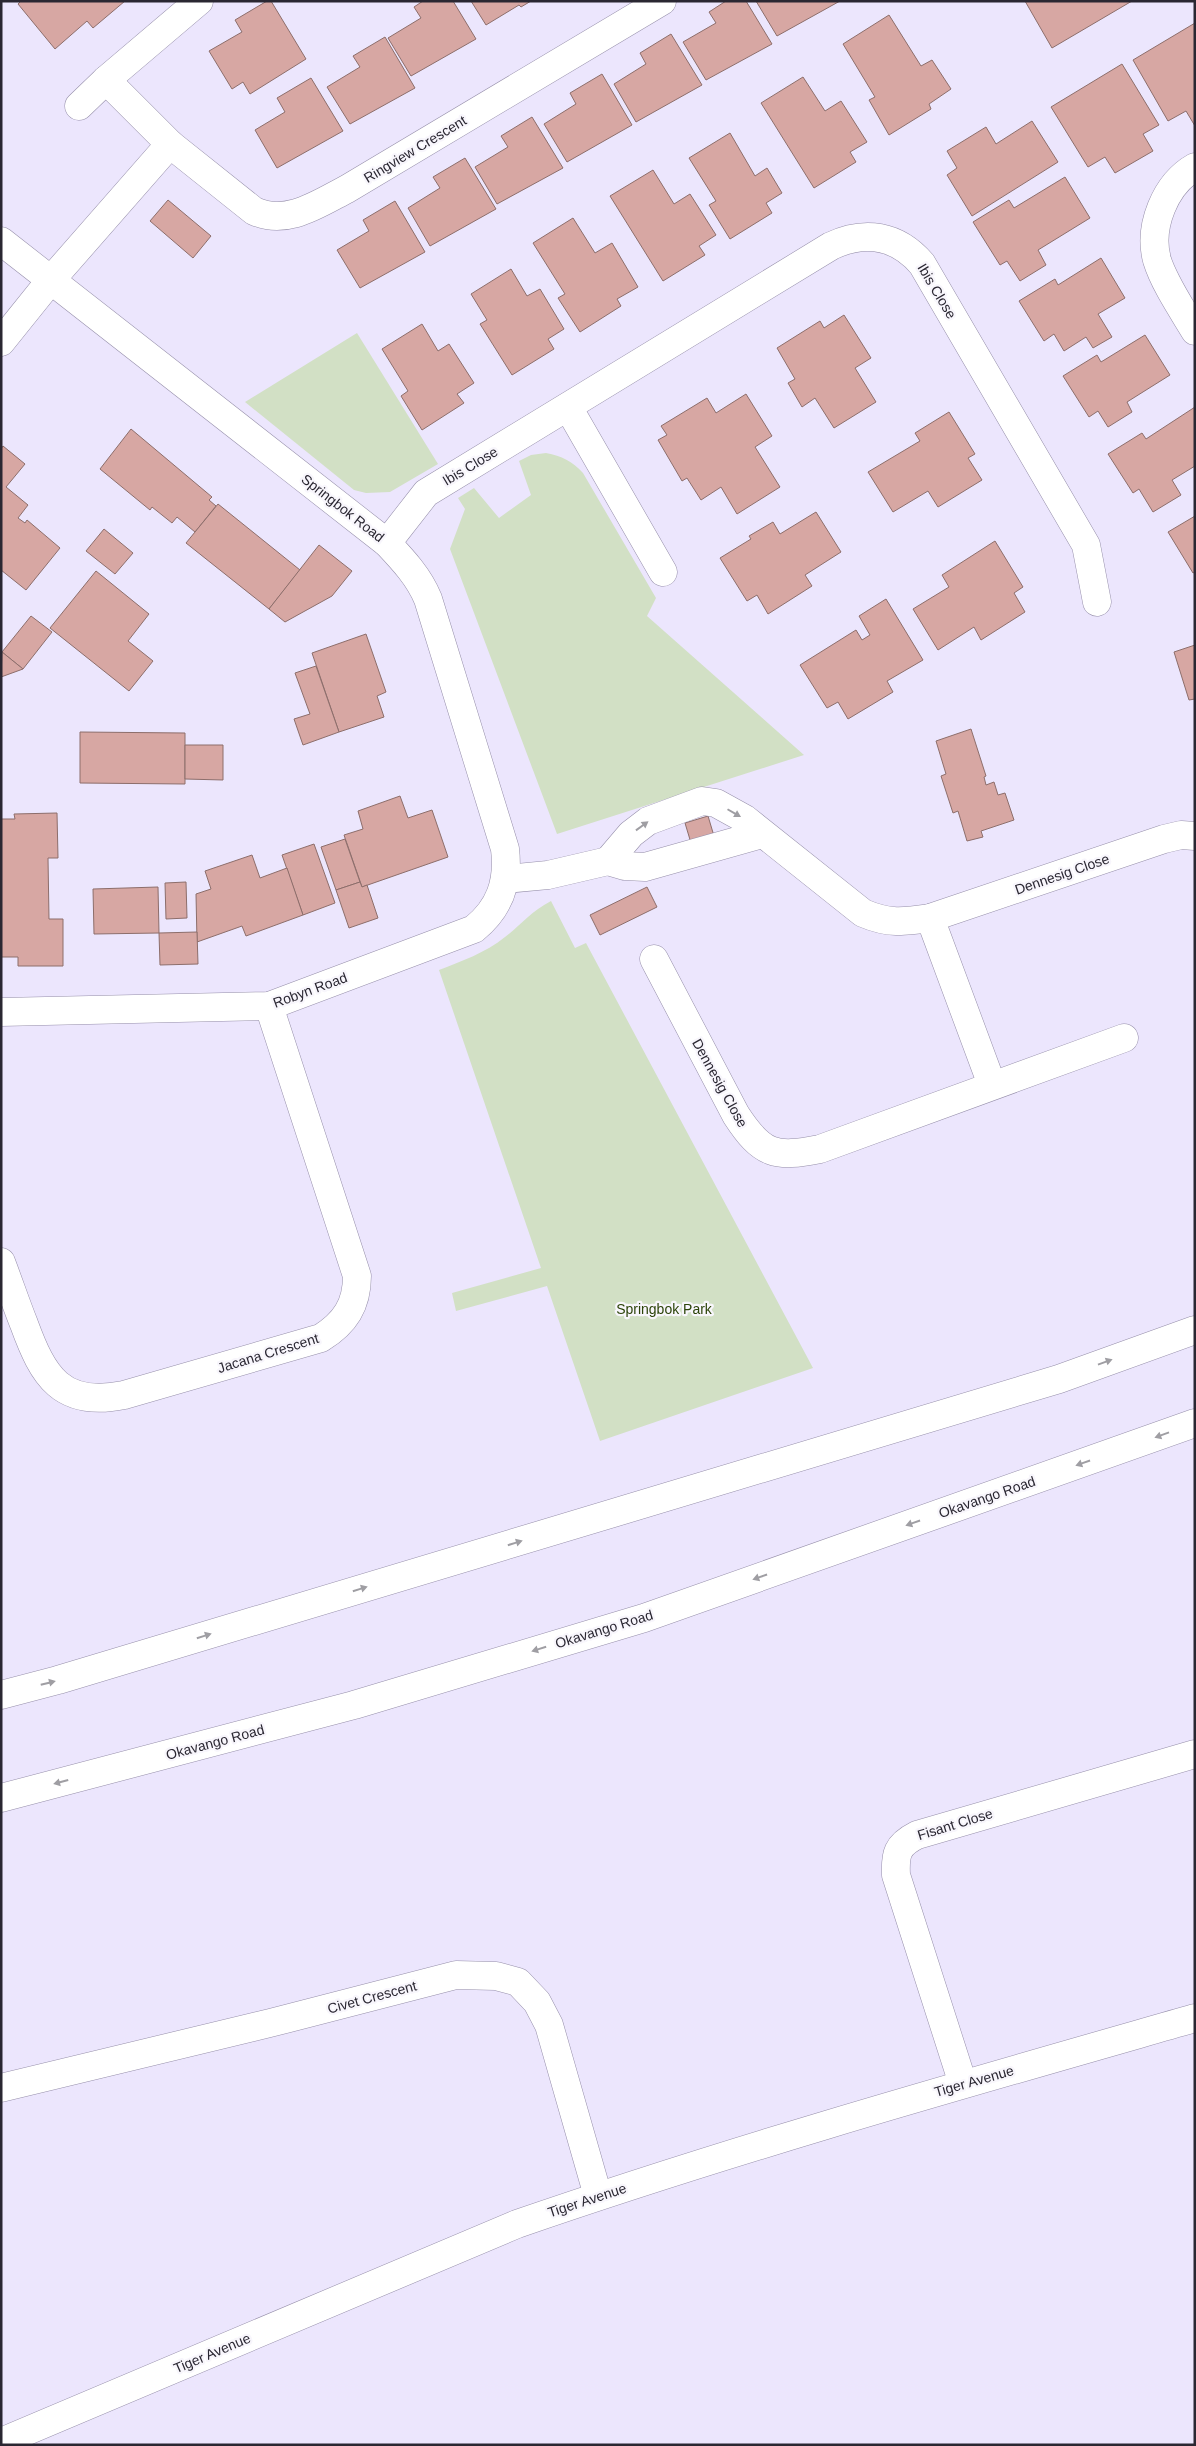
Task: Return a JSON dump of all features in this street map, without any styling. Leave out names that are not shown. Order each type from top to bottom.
[{"type":"street","points":[[80,106],[106,80],[199,1]]},
{"type":"street","name":"Ringview Crescent","points":[[106,80],[170,144],[254,212],[264,216],[286,216],[309,209],[347,189],[662,1]]},
{"type":"street","points":[[1,342],[50,281],[170,144]]},
{"type":"street","points":[[1195,167],[1177,181],[1168,192],[1156,226],[1155,244],[1158,262],[1195,332]]},
{"type":"street","name":"Ibis Close","points":[[388,543],[426,494],[831,246],[846,239],[863,236],[892,240],[913,254],[922,264],[1086,546],[1097,602]]},
{"type":"street","name":"Springbok Road","points":[[1,241],[388,543],[423,586],[505,849],[504,886]]},
{"type":"street","points":[[568,407],[662,572]]},
{"type":"street","name":"Dennesig Close","points":[[608,861],[631,834],[648,821],[702,802],[716,803],[746,819],[762,834],[864,913],[883,921],[904,922],[930,918],[1164,839],[1181,835],[1195,836]]},
{"type":"street","points":[[504,886],[608,861],[625,866],[645,867],[762,834]]},
{"type":"street","name":"Robyn Road","points":[[1,1012],[269,1006],[474,929],[486,920],[504,886]]},
{"type":"street","points":[[930,918],[992,1085]]},
{"type":"street","name":"Dennesig Close","points":[[654,958],[736,1115],[746,1131],[773,1152],[792,1155],[820,1149],[1124,1038]]},
{"type":"street","name":"Jacana Crescent","points":[[1,1262],[42,1367],[54,1381],[69,1391],[87,1397],[106,1398],[124,1395],[321,1338],[335,1329],[346,1318],[353,1303],[357,1290],[357,1276],[269,1006]]},
{"type":"street","points":[[1,1695],[58,1680],[1059,1379],[1195,1330]]},
{"type":"street","name":"Okavango Road","points":[[1,1798],[354,1705],[644,1618],[1195,1423]]},
{"type":"street","name":"Fisant Close","points":[[963,2084],[896,1875],[895,1861],[898,1850],[917,1835],[1195,1754]]},
{"type":"street","name":"Civet Crescent","points":[[1,2088],[270,2023],[456,1975],[496,1976],[518,1982],[536,2002],[549,2025],[598,2196]]},
{"type":"street","name":"Tiger Avenue","points":[[1,2442],[517,2224],[598,2196],[963,2084],[1195,2018]]},
{"type":"green space","points":[[357,333],[438,464],[390,492],[366,493],[354,490],[245,402]]},
{"type":"green space","points":[[546,453],[566,460],[583,473],[656,598],[647,616],[804,755],[557,834],[450,549],[465,509],[458,498],[474,488],[499,518],[531,495],[519,461],[531,455]]},
{"type":"green space","name":"Springbok Park","points":[[551,901],[575,948],[586,943],[813,1368],[600,1441],[547,1286],[456,1311],[452,1293],[541,1268],[439,970],[489,948],[505,937],[537,909]]},
{"type":"building","points":[[21,1],[125,1],[93,28],[87,21],[55,49],[18,4]]},
{"type":"building","points":[[267,1],[271,1],[306,59],[250,94],[243,82],[232,89],[209,51],[242,32],[235,20]]},
{"type":"building","points":[[423,1],[453,1],[476,39],[411,76],[388,38],[421,18],[414,7]]},
{"type":"building","points":[[471,1],[531,1],[521,7],[519,5],[486,25]]},
{"type":"building","points":[[726,1],[746,1],[772,44],[706,80],[683,42],[716,23],[709,12]]},
{"type":"building","points":[[756,1],[840,1],[777,36]]},
{"type":"building","points":[[1025,1],[1132,1],[1052,48]]},
{"type":"building","points":[[889,15],[921,66],[932,60],[951,89],[929,104],[931,109],[889,135],[869,100],[875,97],[843,44]]},
{"type":"building","points":[[1195,23],[1195,126],[1186,111],[1168,121],[1133,60]]},
{"type":"building","points":[[671,34],[702,85],[636,122],[614,84],[646,64],[640,53]]},
{"type":"building","points":[[385,37],[415,88],[350,124],[327,87],[360,67],[353,56]]},
{"type":"building","points":[[1122,64],[1159,125],[1143,134],[1153,151],[1115,173],[1105,157],[1088,167],[1051,107]]},
{"type":"building","points":[[602,74],[632,125],[567,162],[544,124],[576,104],[570,93]]},
{"type":"building","points":[[803,77],[825,111],[841,101],[867,142],[850,152],[856,162],[814,188],[761,103]]},
{"type":"building","points":[[311,78],[343,131],[277,168],[255,130],[285,112],[277,98]]},
{"type":"building","points":[[532,117],[563,168],[497,204],[475,167],[508,147],[501,136]]},
{"type":"building","points":[[1032,121],[1058,162],[972,216],[947,175],[957,168],[947,151],[986,127],[996,144]]},
{"type":"building","points":[[730,133],[755,176],[767,168],[782,193],[766,203],[772,213],[730,239],[709,205],[716,201],[689,158]]},
{"type":"building","points":[[465,158],[496,209],[430,246],[408,208],[440,188],[433,177]]},
{"type":"building","points":[[653,170],[674,204],[690,194],[716,235],[699,246],[705,255],[663,281],[610,196]]},
{"type":"building","points":[[1065,177],[1090,218],[1038,250],[1046,265],[1020,281],[1007,261],[1000,265],[973,222],[1009,200],[1014,208]]},
{"type":"building","points":[[168,200],[211,236],[193,258],[150,221]]},
{"type":"building","points":[[395,201],[425,252],[360,288],[337,250],[369,231],[363,220]]},
{"type":"building","points":[[573,218],[595,253],[612,243],[638,287],[617,299],[621,306],[580,332],[558,298],[565,294],[533,243]]},
{"type":"building","points":[[1101,258],[1125,298],[1098,314],[1112,337],[1093,348],[1086,337],[1064,351],[1054,334],[1044,341],[1019,301],[1055,279],[1058,285]]},
{"type":"building","points":[[511,269],[527,296],[540,289],[564,329],[548,339],[554,349],[512,375],[480,324],[487,320],[471,294]]},
{"type":"building","points":[[844,315],[871,358],[855,368],[876,402],[834,428],[815,398],[802,407],[788,383],[795,379],[777,348],[820,321],[824,328]]},
{"type":"building","points":[[422,324],[438,351],[449,344],[474,383],[457,394],[464,403],[422,430],[401,396],[408,391],[382,349]]},
{"type":"building","points":[[1145,335],[1170,375],[1127,402],[1132,412],[1108,427],[1098,411],[1089,417],[1063,376],[1097,355],[1101,362]]},
{"type":"building","points":[[746,394],[772,436],[755,447],[780,487],[737,514],[721,487],[701,500],[687,478],[682,481],[658,440],[667,435],[661,426],[707,398],[716,413]]},
{"type":"building","points":[[1195,407],[1195,466],[1172,480],[1181,495],[1153,512],[1139,489],[1133,493],[1108,454],[1142,433],[1146,439]]},
{"type":"building","points":[[949,412],[975,454],[968,458],[982,480],[938,507],[928,491],[893,512],[868,472],[920,441],[915,433]]},
{"type":"building","points":[[131,429],[212,497],[209,500],[216,506],[195,532],[177,517],[172,523],[152,507],[150,510],[100,469]]},
{"type":"building","points":[[3,446],[25,464],[6,487],[28,505],[18,518],[25,523],[27,520],[60,548],[26,590],[1,570],[1,449]]},
{"type":"building","points":[[218,504],[300,570],[269,609],[186,543]]},
{"type":"building","points":[[816,512],[841,552],[805,575],[812,586],[768,614],[757,595],[747,601],[720,558],[751,539],[749,536],[773,522],[780,534]]},
{"type":"building","points":[[1195,516],[1195,572],[1193,573],[1168,532]]},
{"type":"building","points":[[104,529],[133,553],[115,574],[86,551]]},
{"type":"building","points":[[995,541],[1023,587],[1014,593],[1025,612],[981,640],[974,627],[938,650],[913,609],[949,587],[942,575]]},
{"type":"building","points":[[319,545],[352,571],[332,596],[285,622],[269,609]]},
{"type":"building","points":[[96,571],[149,614],[128,641],[153,661],[129,691],[50,628]]},
{"type":"building","points":[[886,599],[923,660],[887,681],[893,692],[848,719],[838,702],[827,708],[800,665],[856,630],[862,640],[870,635],[859,616]]},
{"type":"building","points":[[31,616],[52,632],[23,669],[2,652]]},
{"type":"building","points":[[366,634],[386,692],[377,696],[384,717],[339,732],[312,653]]},
{"type":"building","points":[[1195,645],[1195,699],[1189,700],[1174,652]]},
{"type":"building","points":[[2,652],[23,669],[1,677]]},
{"type":"building","points":[[316,666],[339,732],[303,745],[294,719],[310,714],[295,673]]},
{"type":"building","points":[[971,729],[986,776],[984,777],[986,785],[994,782],[998,795],[1005,793],[1014,820],[981,831],[983,837],[967,841],[958,811],[953,813],[941,776],[946,774],[936,741]]},
{"type":"building","points":[[80,732],[185,733],[185,784],[80,783]]},
{"type":"building","points":[[185,745],[223,745],[223,780],[185,779]]},
{"type":"building","points":[[400,796],[408,818],[432,810],[448,857],[362,887],[344,835],[363,829],[358,811]]},
{"type":"building","points":[[57,813],[58,858],[48,858],[49,919],[63,919],[63,966],[18,966],[18,957],[1,957],[1,819],[15,819],[14,814]]},
{"type":"building","points":[[708,816],[714,836],[691,843],[685,823]]},
{"type":"building","points":[[345,839],[360,882],[336,890],[321,847]]},
{"type":"building","points":[[314,844],[335,903],[303,915],[282,855]]},
{"type":"building","points":[[252,855],[260,878],[287,868],[303,915],[246,936],[242,926],[197,942],[196,894],[211,889],[205,871]]},
{"type":"building","points":[[186,882],[187,918],[166,919],[165,883]]},
{"type":"building","points":[[360,882],[362,887],[367,885],[378,918],[349,928],[336,890]]},
{"type":"building","points":[[158,887],[159,933],[94,934],[93,889]]},
{"type":"building","points":[[647,887],[657,907],[600,935],[590,915]]},
{"type":"building","points":[[197,932],[198,964],[160,965],[159,933]]}]
